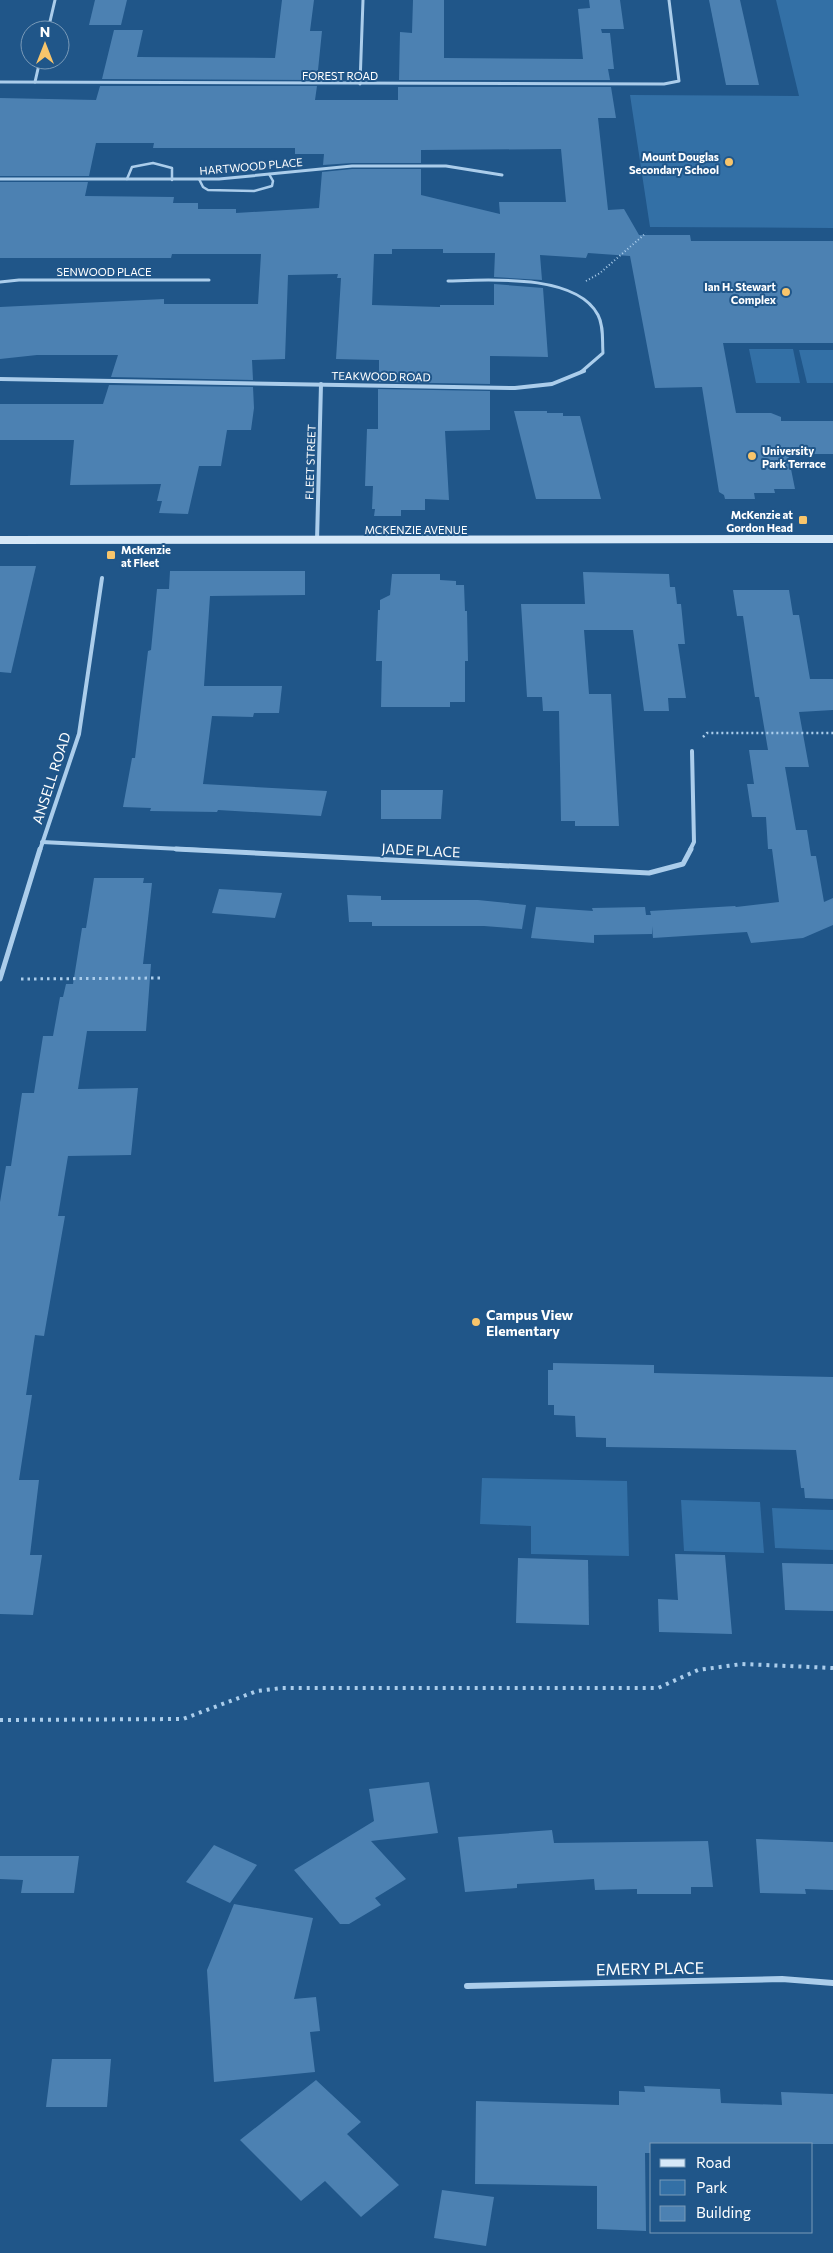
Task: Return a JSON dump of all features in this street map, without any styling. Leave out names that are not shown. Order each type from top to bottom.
[{"type":"main road","name":"MCKENZIE AVENUE","points":[[0,540],[833,539]]},
{"type":"street","points":[[50,20],[55,0]]},
{"type":"street","points":[[360,84],[363,0]]},
{"type":"street","name":"FOREST ROAD","points":[[0,82],[639,85],[679,81],[669,0]]},
{"type":"street","points":[[35,82],[38,70]]},
{"type":"street","name":"HARTWOOD PLACE","points":[[0,179],[172,180],[269,174],[352,166],[446,166],[502,174]]},
{"type":"street","name":"SENWOOD PLACE","points":[[0,282],[19,280],[208,280]]},
{"type":"street","name":"TEAKWOOD ROAD","points":[[0,379],[515,388],[546,385],[572,378],[592,367],[603,353],[599,316],[588,302],[568,290],[535,283],[448,281]]},
{"type":"street","name":"FLEET STREET","points":[[317,541],[321,384]]},
{"type":"street","name":"ANSELL ROAD","points":[[0,979],[42,842],[78,734],[102,578]]},
{"type":"street","name":"JADE PLACE","points":[[42,842],[649,873],[683,864],[694,842],[692,751]]},
{"type":"street","name":"EMERY PLACE","points":[[467,1986],[782,1979],[833,1983]]},
{"type":"lane","points":[[128,179],[132,167],[153,163],[172,168],[172,180]]},
{"type":"lane","points":[[199,179],[203,187],[208,190],[254,191],[272,186],[273,181],[269,174]]},
{"type":"path","points":[[568,290],[600,273],[646,233]]},
{"type":"path","points":[[692,751],[707,733],[833,732]]},
{"type":"path","points":[[0,979],[163,978]]},
{"type":"path","points":[[0,1720],[182,1719],[257,1691],[282,1688],[658,1688],[698,1670],[742,1664],[833,1668]]},
{"type":"green space","name":"Mount Douglas Secondary School","points":[[776,0],[833,0],[833,228],[650,227],[630,95],[799,96]]},
{"type":"green space","points":[[749,349],[793,349],[800,383],[756,383]]},
{"type":"green space","points":[[799,350],[833,350],[833,383],[807,383]]},
{"type":"green space","points":[[482,1478],[627,1481],[629,1556],[531,1554],[531,1526],[480,1524]]},
{"type":"green space","points":[[681,1500],[760,1502],[764,1553],[684,1551]]},
{"type":"green space","points":[[772,1508],[833,1510],[833,1550],[775,1548]]},
{"type":"building","points":[[95,0],[127,0],[121,25],[89,25]]},
{"type":"building","points":[[282,0],[314,0],[310,31],[322,31],[317,80],[102,79],[114,30],[143,30],[137,57],[275,58]]},
{"type":"building","points":[[413,0],[444,0],[444,58],[583,59],[578,9],[590,8],[589,0],[620,0],[624,29],[601,29],[602,33],[610,33],[614,69],[608,69],[610,80],[399,80],[400,32],[412,33]]},
{"type":"building","points":[[709,0],[740,0],[759,85],[726,85]]},
{"type":"building","points":[[100,86],[317,86],[315,100],[398,100],[398,87],[611,87],[616,118],[598,118],[608,210],[624,209],[639,235],[690,235],[691,241],[833,241],[833,343],[723,343],[736,413],[771,413],[781,417],[781,421],[833,421],[833,454],[788,454],[795,489],[774,489],[775,493],[754,493],[755,499],[725,499],[724,495],[719,492],[702,387],[655,388],[630,256],[588,253],[586,258],[540,255],[542,280],[494,277],[495,253],[443,253],[443,249],[392,249],[392,254],[374,254],[372,305],[440,307],[440,305],[494,305],[494,284],[543,288],[548,357],[490,356],[490,384],[379,382],[379,360],[336,359],[341,278],[337,278],[338,274],[288,275],[285,359],[252,360],[253,380],[111,377],[118,355],[37,355],[0,359],[0,307],[164,299],[164,304],[258,304],[261,254],[172,254],[171,258],[0,258],[0,182],[88,182],[85,196],[174,197],[173,203],[198,203],[198,209],[236,209],[236,213],[319,208],[322,172],[352,169],[421,169],[421,195],[500,214],[499,202],[566,202],[561,149],[421,150],[421,163],[323,165],[324,154],[295,154],[295,148],[153,148],[154,143],[96,143],[89,176],[0,176],[0,98],[96,100]]},
{"type":"building","points":[[109,385],[253,387],[254,408],[251,430],[227,430],[221,466],[199,466],[188,514],[159,513],[162,501],[157,501],[161,484],[70,485],[74,440],[0,440],[0,404],[103,404]]},
{"type":"building","points":[[378,389],[490,391],[490,430],[445,431],[449,500],[425,499],[425,510],[401,510],[401,516],[374,516],[375,509],[372,509],[373,486],[365,486],[367,429],[378,429]]},
{"type":"building","points":[[514,411],[547,411],[547,413],[563,413],[563,416],[580,416],[601,499],[536,499]]},
{"type":"building","points":[[0,566],[36,566],[11,673],[0,672]]},
{"type":"building","points":[[170,571],[305,571],[305,595],[210,596],[204,686],[282,686],[279,713],[254,713],[253,717],[212,716],[203,784],[327,791],[321,816],[218,810],[217,812],[150,811],[151,808],[123,807],[132,758],[135,758],[148,651],[151,650],[157,589],[169,589]]},
{"type":"building","points":[[583,572],[669,574],[670,587],[675,587],[677,604],[681,604],[685,644],[678,644],[686,698],[668,698],[669,711],[644,711],[633,630],[584,630],[589,694],[611,694],[619,826],[575,826],[575,821],[561,821],[559,711],[543,711],[542,697],[527,697],[521,604],[585,604]]},
{"type":"building","points":[[392,574],[440,574],[440,580],[456,581],[456,585],[464,585],[465,611],[467,611],[468,661],[465,661],[465,702],[450,702],[450,707],[381,707],[382,661],[376,661],[378,610],[380,610],[380,600],[390,595]]},
{"type":"building","points":[[733,590],[789,590],[793,615],[799,615],[810,679],[833,679],[833,710],[799,712],[809,767],[785,767],[796,830],[807,830],[811,856],[816,856],[824,902],[833,898],[833,925],[803,938],[751,943],[747,932],[653,938],[652,926],[652,934],[594,935],[594,943],[531,938],[536,907],[593,911],[592,908],[645,907],[646,915],[651,915],[650,911],[736,907],[779,902],[772,849],[768,849],[766,817],[752,817],[747,784],[754,784],[749,750],[768,750],[759,697],[755,697],[743,616],[737,616]]},
{"type":"building","points":[[381,790],[443,790],[441,819],[381,819]]},
{"type":"building","points":[[94,878],[144,878],[143,883],[152,883],[143,964],[151,964],[146,1031],[87,1031],[78,1089],[138,1088],[131,1155],[68,1156],[58,1216],[65,1216],[44,1336],[35,1335],[26,1395],[32,1395],[19,1480],[39,1480],[30,1555],[42,1555],[33,1615],[0,1614],[0,1202],[6,1166],[11,1166],[22,1093],[34,1093],[43,1036],[53,1036],[60,997],[63,997],[66,984],[73,984],[82,928],[86,928]]},
{"type":"building","points":[[219,889],[282,893],[275,918],[212,913]]},
{"type":"building","points":[[347,895],[381,896],[381,900],[478,900],[526,905],[522,929],[484,926],[372,926],[372,922],[349,922]]},
{"type":"building","points":[[553,1363],[654,1365],[654,1373],[833,1377],[833,1499],[805,1498],[804,1488],[801,1488],[796,1450],[606,1447],[606,1438],[576,1437],[575,1416],[554,1415],[554,1405],[548,1405],[548,1370],[553,1370]]},
{"type":"building","points":[[675,1554],[725,1555],[732,1634],[659,1632],[658,1599],[678,1600]]},
{"type":"building","points":[[518,1558],[588,1560],[589,1625],[516,1623]]},
{"type":"building","points":[[782,1563],[833,1564],[833,1611],[785,1610]]},
{"type":"building","points":[[429,1782],[438,1833],[371,1841],[406,1879],[375,1898],[381,1905],[349,1924],[340,1924],[294,1870],[374,1821],[369,1789]]},
{"type":"building","points":[[552,1830],[554,1843],[708,1841],[713,1887],[691,1887],[691,1894],[637,1894],[637,1889],[595,1890],[594,1879],[517,1884],[517,1888],[465,1892],[458,1837]]},
{"type":"building","points":[[756,1839],[833,1842],[833,1890],[805,1889],[806,1894],[760,1893]]},
{"type":"building","points":[[214,1845],[257,1865],[230,1903],[186,1882]]},
{"type":"building","points":[[0,1856],[79,1856],[74,1893],[21,1893],[23,1880],[0,1879]]},
{"type":"building","points":[[234,1904],[313,1918],[294,1999],[316,1997],[320,2031],[310,2032],[315,2072],[214,2082],[207,1970]]},
{"type":"building","points":[[52,2059],[111,2059],[107,2107],[46,2107]]},
{"type":"building","points":[[316,2080],[361,2122],[347,2134],[399,2185],[361,2217],[325,2181],[301,2201],[240,2140]]},
{"type":"building","points":[[644,2086],[720,2089],[721,2103],[782,2105],[781,2092],[833,2094],[833,2144],[650,2143],[650,2153],[645,2153],[646,2231],[597,2229],[597,2186],[475,2184],[476,2101],[619,2105],[619,2091],[645,2092]]},
{"type":"building","points":[[442,2190],[494,2197],[486,2246],[434,2238]]},
{"type":"place","name":"Mount Douglas Secondary School","points":[[729,162]]},
{"type":"place","name":"Ian H. Stewart Complex","points":[[786,292]]},
{"type":"place","name":"University Park Terrace","points":[[752,456]]},
{"type":"place","name":"McKenzie at Gordon Head","points":[[803,520]]},
{"type":"place","name":"McKenzie at Fleet","points":[[111,555]]},
{"type":"place","name":"Campus View Elementary","points":[[476,1322]]}]
